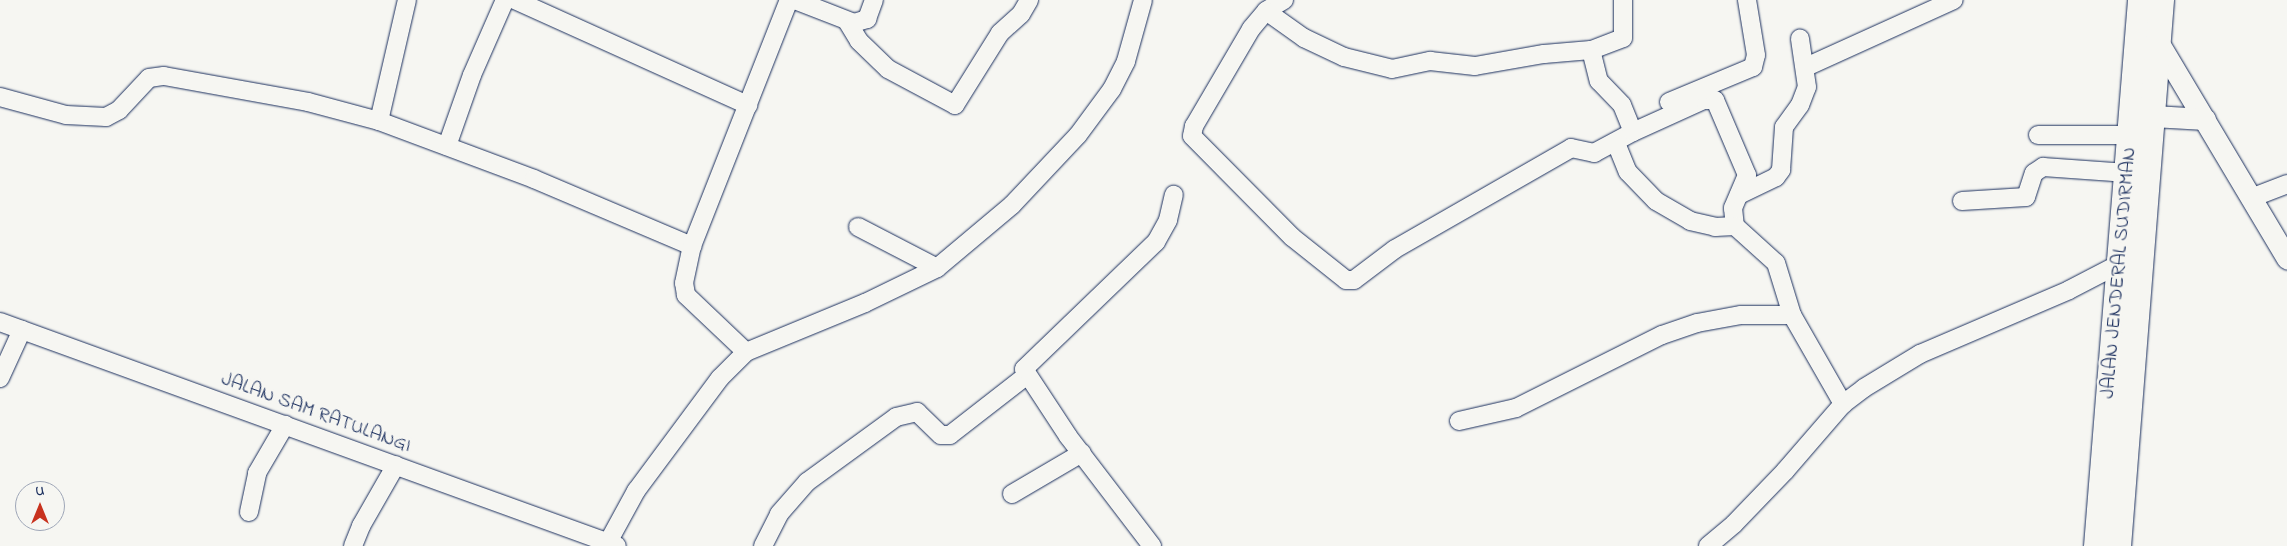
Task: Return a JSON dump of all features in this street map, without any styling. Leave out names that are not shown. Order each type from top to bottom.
[{"type":"highway","name":"JALAN JENDERAL SUDIRMAN","points":[[2118,546],[2138,122],[2140,0]]},
{"type":"highway","name":"JALAN JENDERAL SUDIRMAN","points":[[2096,546],[2128,173],[2138,122],[2158,42],[2161,0]]},
{"type":"main road","points":[[2158,42],[2287,258]]},
{"type":"main road","points":[[2138,122],[2205,119]]},
{"type":"street","points":[[379,121],[406,0]]},
{"type":"street","points":[[447,146],[472,75],[505,0]]},
{"type":"street","points":[[515,0],[748,105]]},
{"type":"street","points":[[746,352],[686,295],[684,283],[692,246],[789,0]]},
{"type":"street","points":[[795,0],[847,21],[865,21],[874,0]]},
{"type":"street","points":[[847,21],[859,41],[888,68],[956,105],[1000,33],[1021,14],[1029,0]]},
{"type":"street","points":[[610,545],[636,491],[720,378],[746,352],[856,307],[937,268],[1012,205],[1096,112],[1126,61],[1143,0]]},
{"type":"street","points":[[1284,0],[1266,12],[1251,29],[1194,126],[1192,136],[1292,237],[1346,280],[1354,280],[1395,249],[1571,148],[1594,153],[1616,143],[1755,64],[1747,0]]},
{"type":"street","points":[[1266,12],[1304,38],[1344,57],[1392,69],[1430,61],[1475,66],[1544,54],[1591,50],[1623,38],[1622,0]]},
{"type":"street","points":[[1740,195],[1776,177],[1781,170],[1782,131],[1806,92],[1802,54],[1954,0]]},
{"type":"street","points":[[1591,50],[1599,81],[1622,105],[1633,132]]},
{"type":"street","points":[[0,97],[66,115],[106,117],[119,110],[148,78],[164,76],[308,102],[379,121],[447,146],[534,179],[692,246]]},
{"type":"street","points":[[1669,102],[1708,92]]},
{"type":"street","points":[[1708,92],[1716,102],[1746,172],[1746,182],[1732,213],[1735,226],[1776,263],[1792,315],[1843,404]]},
{"type":"street","points":[[2038,135],[2138,122]]},
{"type":"street","points":[[1616,143],[1628,172],[1656,201],[1690,221],[1716,227],[1735,226]]},
{"type":"street","points":[[1962,201],[2026,197],[2034,173],[2043,167],[2128,173]]},
{"type":"street","points":[[2252,198],[2287,184]]},
{"type":"street","points":[[1152,546],[1075,445],[1024,369],[1156,242],[1168,220],[1174,194]]},
{"type":"street","points":[[858,227],[937,268]]},
{"type":"street","points":[[1708,546],[1772,484],[1843,404],[1920,354],[2069,290],[2119,264]]},
{"type":"street","points":[[1460,421],[1516,408],[1662,335],[1697,323],[1741,315],[1792,315]]},
{"type":"street","name":"JALAN SAM RATULANGI","points":[[0,322],[396,465],[610,545]]},
{"type":"street","points":[[0,378],[22,330]]},
{"type":"street","points":[[763,546],[779,514],[801,489],[896,417],[917,412],[941,435],[950,436],[1027,375]]},
{"type":"street","points":[[249,512],[257,473],[285,425]]},
{"type":"street","points":[[1012,494],[1075,445]]},
{"type":"street","points":[[353,546],[361,526],[396,465]]}]
